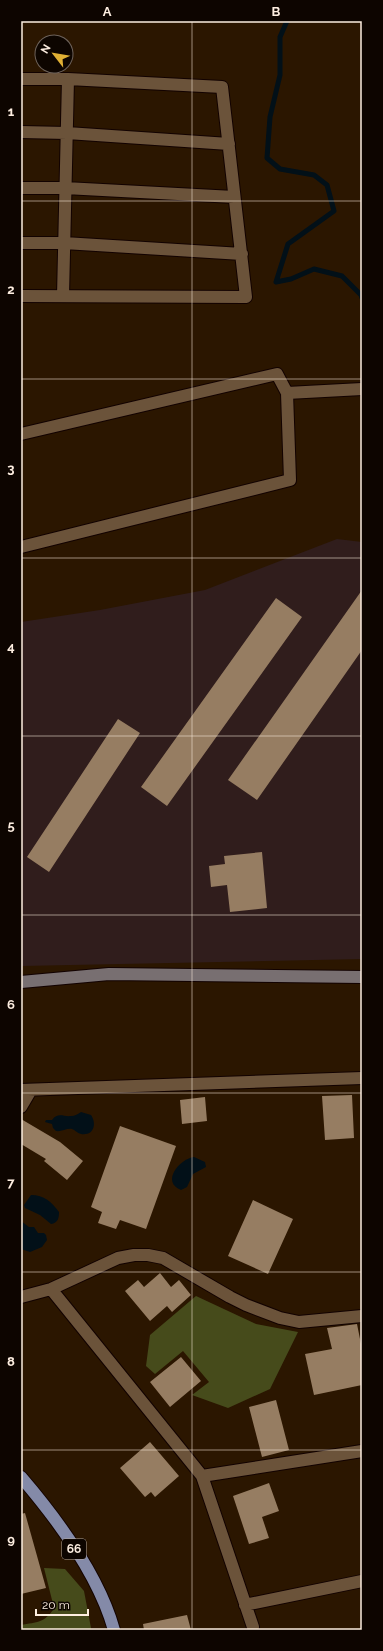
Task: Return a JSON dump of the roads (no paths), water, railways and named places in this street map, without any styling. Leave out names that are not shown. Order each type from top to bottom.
[{"type":"main road","name":"66","points":[[21,1477],[47,1507],[74,1549],[95,1585],[114,1630]]},
{"type":"street","points":[[21,79],[68,79],[222,87],[246,296],[21,296]]},
{"type":"street","points":[[63,296],[68,79]]},
{"type":"street","points":[[21,132],[67,133],[228,144]]},
{"type":"street","points":[[21,188],[65,188],[234,197]]},
{"type":"street","points":[[21,243],[64,243],[242,254]]},
{"type":"street","points":[[21,434],[277,374],[287,393],[290,480],[21,547]]},
{"type":"street","points":[[287,393],[362,389]]},
{"type":"street","points":[[21,982],[109,974],[362,977]]},
{"type":"street","points":[[21,1107],[26,1090],[362,1078]]},
{"type":"street","points":[[21,1297],[51,1289],[118,1258],[134,1255],[148,1255],[163,1258],[230,1297],[280,1318],[299,1322],[362,1316]]},
{"type":"street","points":[[51,1289],[202,1476],[253,1627]]},
{"type":"street","points":[[202,1476],[362,1451]]},
{"type":"street","points":[[245,1605],[362,1581]]},
{"type":"waterway","points":[[287,21],[280,37],[280,75],[270,117],[267,158],[280,169],[314,175],[327,185],[334,211],[288,244],[276,282],[291,279],[314,269],[342,276],[361,295],[362,298]]}]
